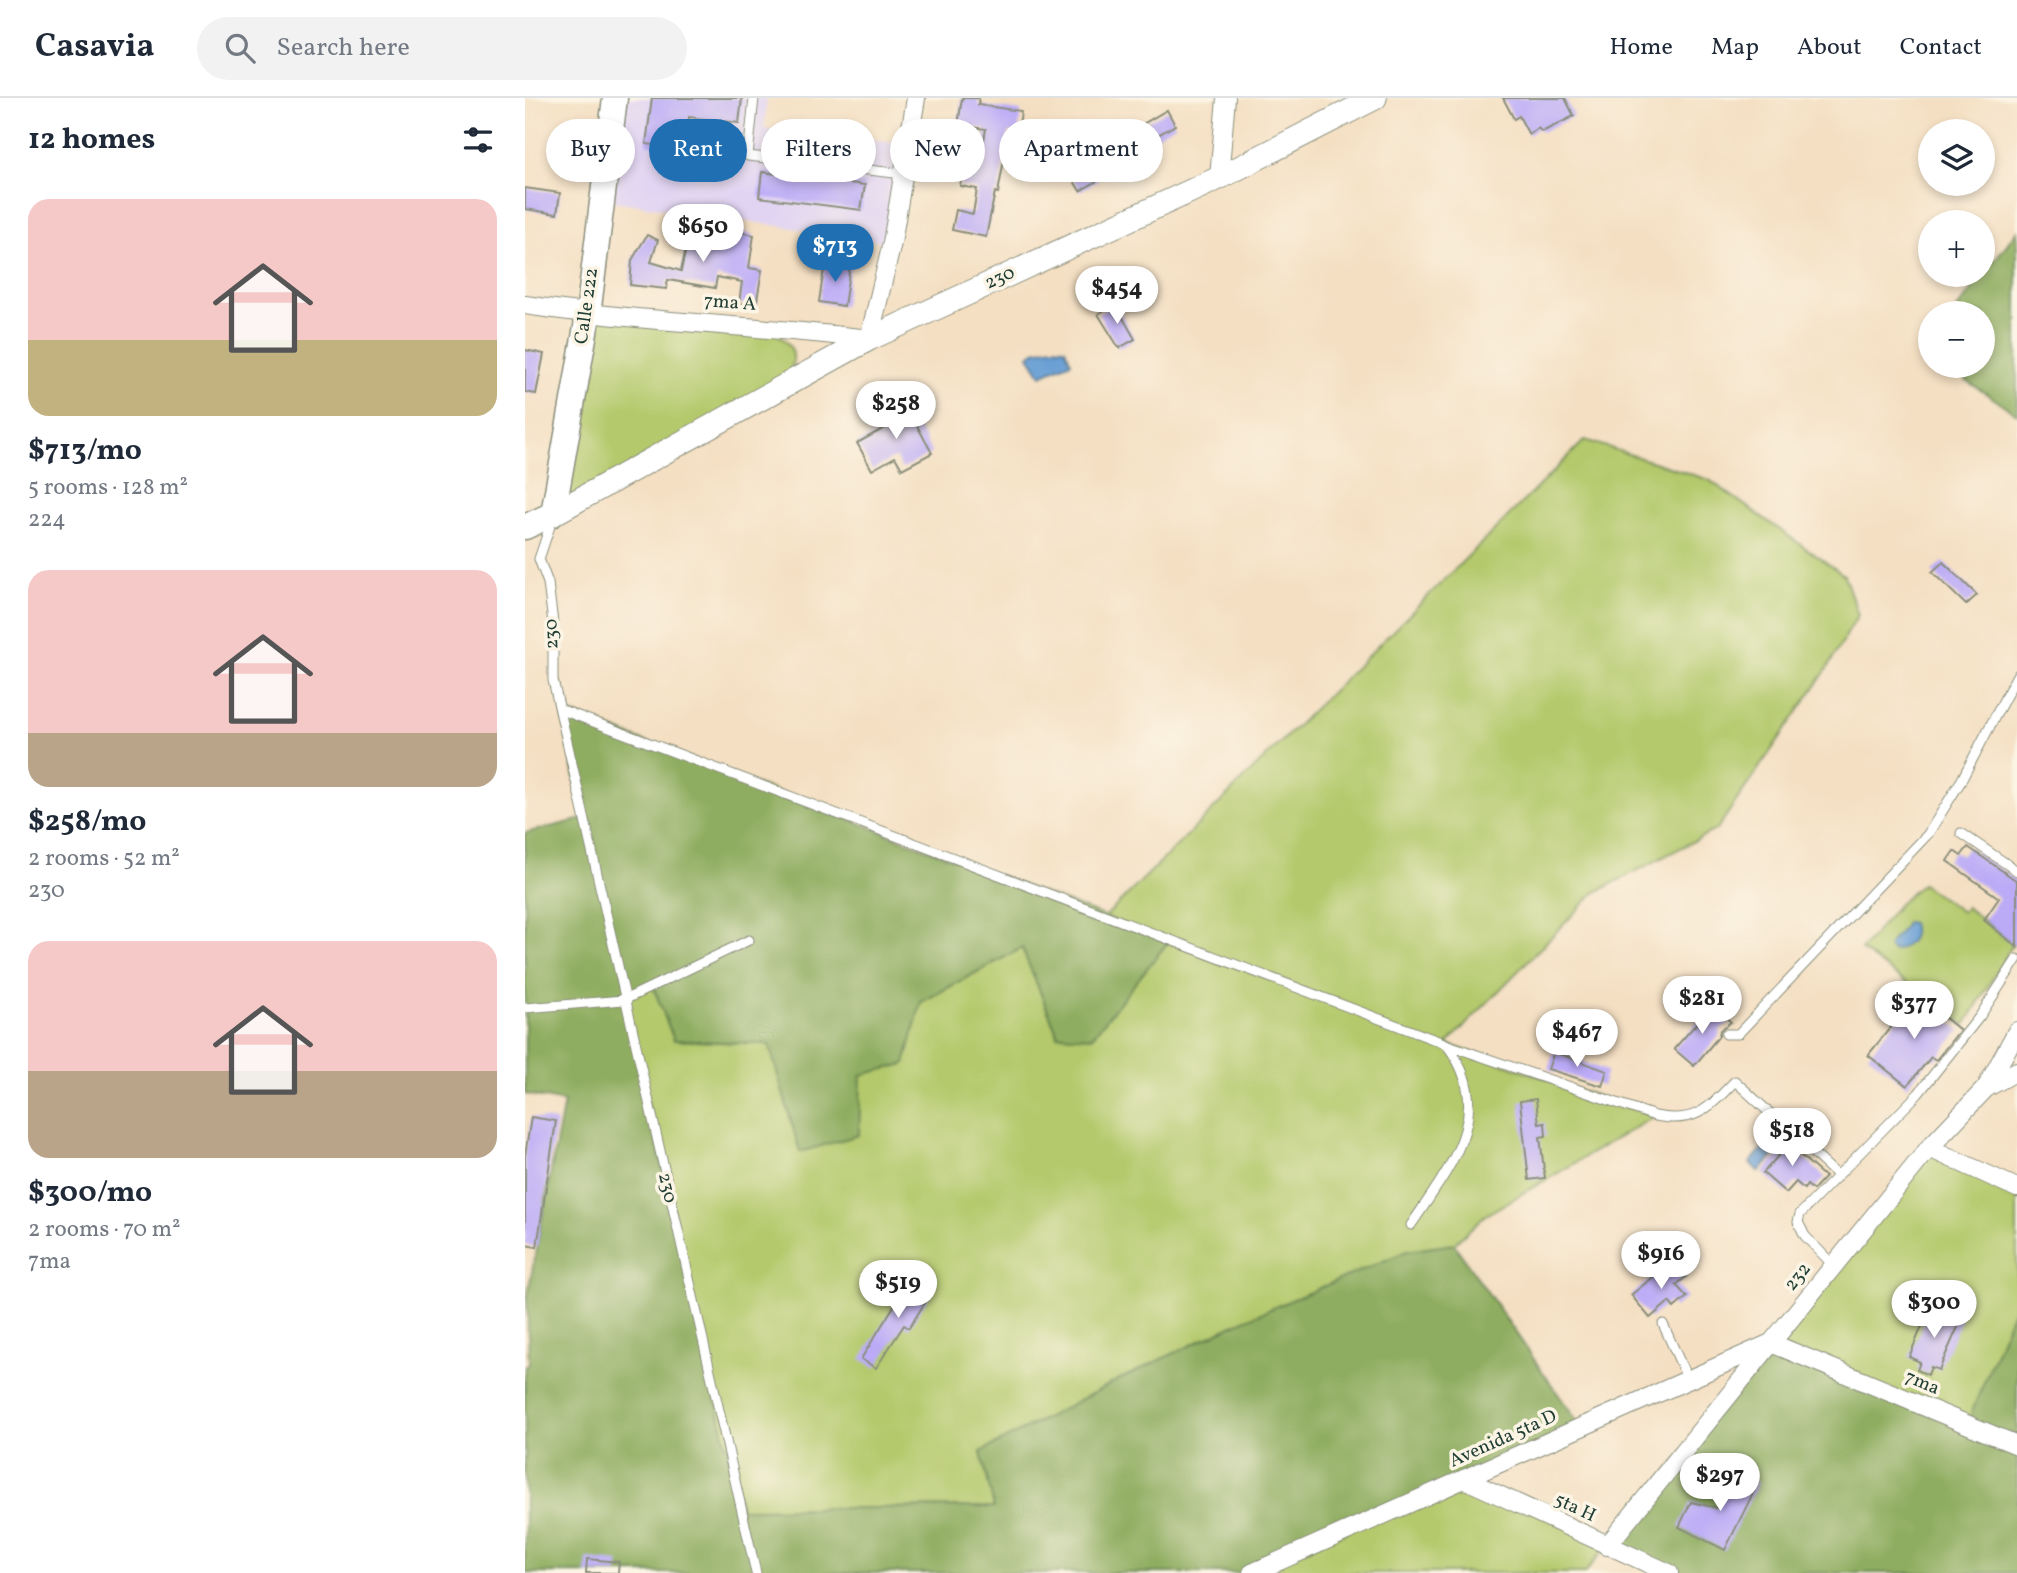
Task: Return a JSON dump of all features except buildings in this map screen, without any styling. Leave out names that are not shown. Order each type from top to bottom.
[{"type":"main road","name":"Calle 222","points":[[553,514],[588,314],[615,98]]},
{"type":"main road","points":[[525,527],[553,514]]},
{"type":"street","points":[[912,119],[916,98]]},
{"type":"street","points":[[1219,178],[1226,98]]},
{"type":"street","name":"230","points":[[553,514],[869,338],[1219,178],[1375,98]]},
{"type":"street","points":[[869,338],[892,243],[902,182]]},
{"type":"street","name":"7ma A","points":[[525,305],[588,314],[769,327],[869,338]]},
{"type":"street","name":"232","points":[[1607,1546],[1929,1148],[1986,1088],[2017,1031]]},
{"type":"street","points":[[1986,1088],[2017,1071]]},
{"type":"street","points":[[1929,1148],[2017,1188]]},
{"type":"street","name":"Avenida 5ta D","points":[[1252,1573],[1771,1343]]},
{"type":"street","name":"7ma","points":[[1771,1343],[2017,1445]]},
{"type":"street","name":"5ta H","points":[[1464,1479],[1669,1573]]},
{"type":"lane","points":[[754,98],[748,156],[890,172]]},
{"type":"lane","name":"230","points":[[553,514],[539,559],[548,583],[553,623],[553,680],[562,710],[624,1000],[755,1573]]},
{"type":"lane","points":[[1726,1034],[1738,1034],[1928,834],[1961,781],[2017,675]]},
{"type":"lane","points":[[562,710],[1446,1044],[1655,1116],[1675,1120],[1689,1118],[1711,1106],[1735,1081],[1837,1175]]},
{"type":"lane","points":[[1961,833],[2017,871]]},
{"type":"lane","points":[[525,1008],[624,1000],[749,940]]},
{"type":"lane","points":[[1834,1266],[1805,1236],[1798,1222],[1800,1214],[1926,1085],[1980,1017],[2017,959]]},
{"type":"lane","points":[[1411,1224],[1465,1136],[1469,1112],[1467,1079],[1460,1061],[1446,1044]]},
{"type":"lane","points":[[1663,1324],[1688,1380]]},
{"type":"shaded area","points":[[615,98],[767,98],[765,119],[761,119],[761,182],[876,182],[876,141],[890,142],[890,182],[902,182],[892,243],[600,199],[603,182],[635,182],[635,119],[612,119]]},
{"type":"green space","points":[[2017,231],[2017,414],[1965,378],[1995,378],[1995,301],[1963,301],[1974,287],[1995,287],[1995,260]]},
{"type":"green space","points":[[588,315],[769,327],[790,346],[792,365],[785,385],[553,514]]},
{"type":"green space","points":[[1585,440],[1709,480],[1844,575],[1858,615],[1825,672],[1717,829],[1594,893],[1447,1044],[1655,1116],[1484,1216],[1454,1244],[1407,1251],[981,1453],[995,1507],[741,1509],[624,1000],[653,986],[674,1040],[769,1044],[861,1074],[905,1064],[921,1002],[1022,948],[1058,1035],[1105,917]]},
{"type":"green space","points":[[562,710],[1169,941],[1092,1037],[1058,1035],[1022,948],[921,1002],[905,1064],[861,1075],[859,1135],[800,1152],[769,1044],[674,1040],[653,986],[624,1000],[741,1509],[994,1507],[981,1452],[1114,1382],[1235,1324],[1407,1251],[1454,1244],[1581,1427],[1252,1573],[525,1573],[525,1367],[529,1364],[527,1298],[564,1102],[525,1094],[525,833],[583,819]]},
{"type":"green space","points":[[1922,884],[1962,912],[1966,907],[2013,944],[1965,1025],[1861,950],[1899,904]]},
{"type":"green space","points":[[1929,1148],[2017,1188],[2017,1301],[1967,1424],[1771,1343]]},
{"type":"green space","points":[[2017,1301],[2017,1573],[1669,1573],[1607,1546],[1771,1343],[1967,1424]]},
{"type":"green space","points":[[1464,1479],[1607,1546],[1585,1573],[1252,1573]]},
{"type":"water","points":[[1052,347],[1065,348],[1071,362],[1041,375],[1029,356],[1035,351]]},
{"type":"water","points":[[1906,922],[1912,923],[1912,938],[1906,945],[1893,951],[1888,947]]},
{"type":"water","points":[[1767,1143],[1777,1152],[1759,1172],[1750,1163]]}]
